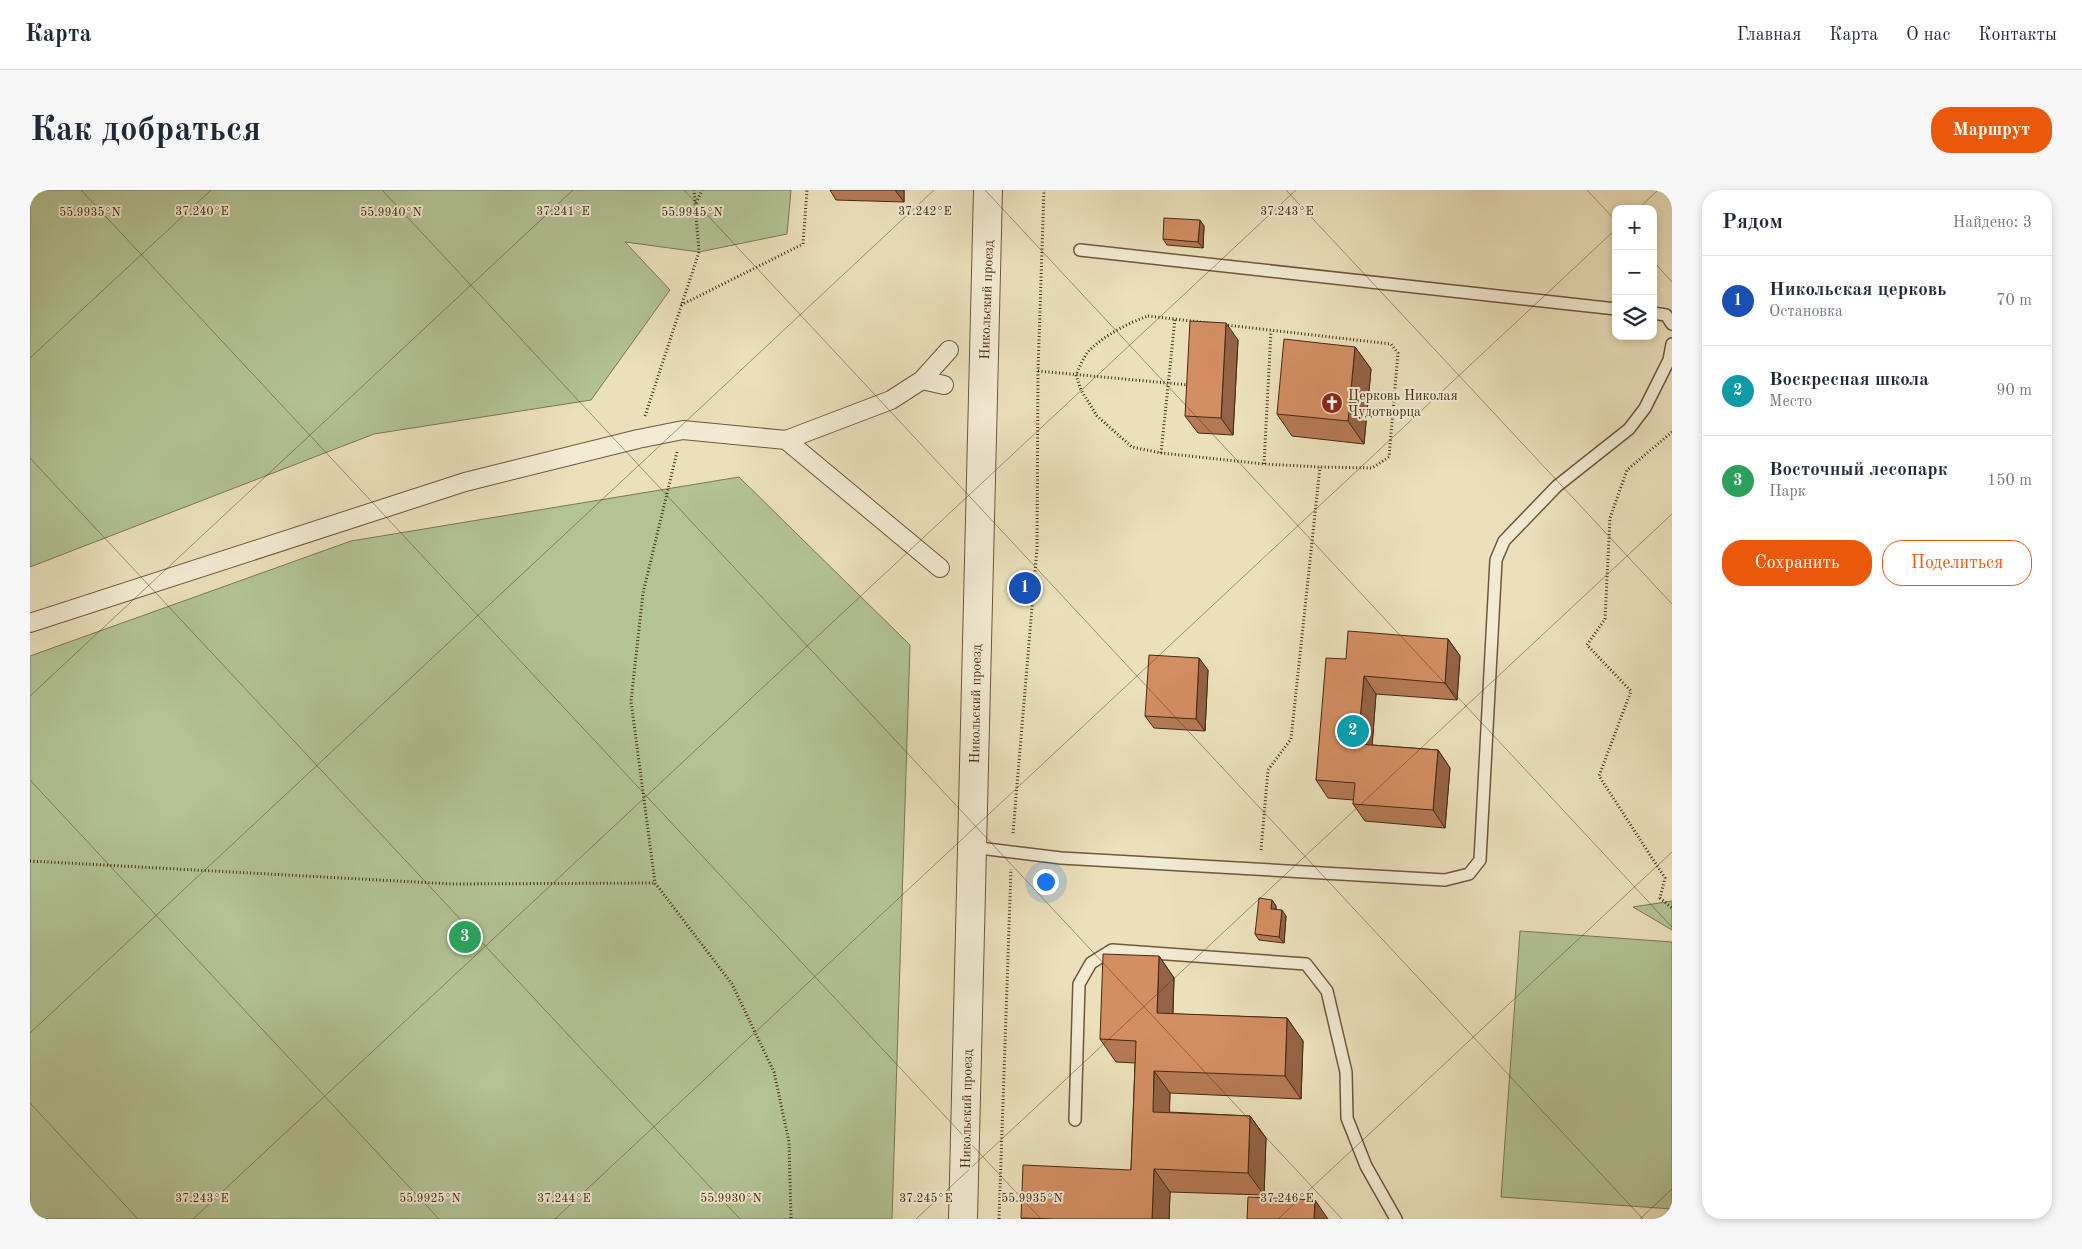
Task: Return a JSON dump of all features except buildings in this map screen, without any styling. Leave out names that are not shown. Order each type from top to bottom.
[{"type":"street","name":"Никольский проезд","points":[[964,1219],[988,190]]},
{"type":"street","points":[[30,623],[465,482],[638,439],[683,430],[786,440],[891,400],[922,380],[949,350]]},
{"type":"street","points":[[922,380],[944,385]]},
{"type":"street","points":[[786,440],[940,568]]},
{"type":"lane","points":[[1080,250],[1612,309]]},
{"type":"lane","points":[[1657,314],[1666,315],[1672,324]]},
{"type":"lane","points":[[972,848],[1061,858],[1445,880],[1469,874],[1480,860],[1496,560],[1504,542],[1557,486],[1629,429],[1645,408],[1669,360],[1672,344]]},
{"type":"lane","points":[[1075,1120],[1079,984],[1091,963],[1112,950],[1306,964],[1327,991],[1346,1072],[1347,1118],[1366,1166],[1396,1219]]},
{"type":"path","points":[[638,439],[698,252],[694,190]]},
{"type":"path","points":[[695,205],[702,190]]},
{"type":"path","points":[[680,306],[803,244],[807,190]]},
{"type":"path","points":[[999,1219],[1011,853],[1037,548],[1038,371],[1044,190]]},
{"type":"path","points":[[1148,316],[1272,330],[1391,344],[1398,353],[1389,457],[1372,468],[1320,467],[1264,464],[1161,454],[1132,447],[1096,416],[1081,390],[1076,374],[1087,354],[1128,323],[1148,316]]},
{"type":"path","points":[[1161,454],[1175,319]]},
{"type":"path","points":[[1264,464],[1272,330]]},
{"type":"path","points":[[1038,371],[1189,385]]},
{"type":"path","points":[[683,430],[643,593],[631,701],[655,883],[732,984],[774,1072],[789,1142],[792,1219]]},
{"type":"path","points":[[1672,432],[1627,470],[1610,518],[1605,619],[1587,644],[1631,691],[1600,776],[1665,878],[1660,898],[1672,908]]},
{"type":"path","points":[[1260,869],[1268,770],[1291,739],[1320,467]]},
{"type":"path","points":[[30,861],[452,884],[655,883]]},
{"type":"green space","points":[[30,190],[791,190],[787,234],[699,252],[625,242],[670,290],[591,400],[374,434],[30,567]]},
{"type":"green space","points":[[739,477],[910,645],[892,1219],[30,1219],[30,656],[351,541]]},
{"type":"green space","points":[[1672,901],[1672,930],[1633,907]]},
{"type":"green space","points":[[1520,931],[1672,942],[1672,1209],[1501,1197]]},
{"type":"place","name":"Церковь Николая Чудотворца","points":[[1332,403]]},
{"type":"place","name":"Никольская церковь","points":[[1025,588]]},
{"type":"place","name":"Воскресная школа","points":[[1353,731]]},
{"type":"place","name":"Восточный лесопарк","points":[[465,937]]}]
